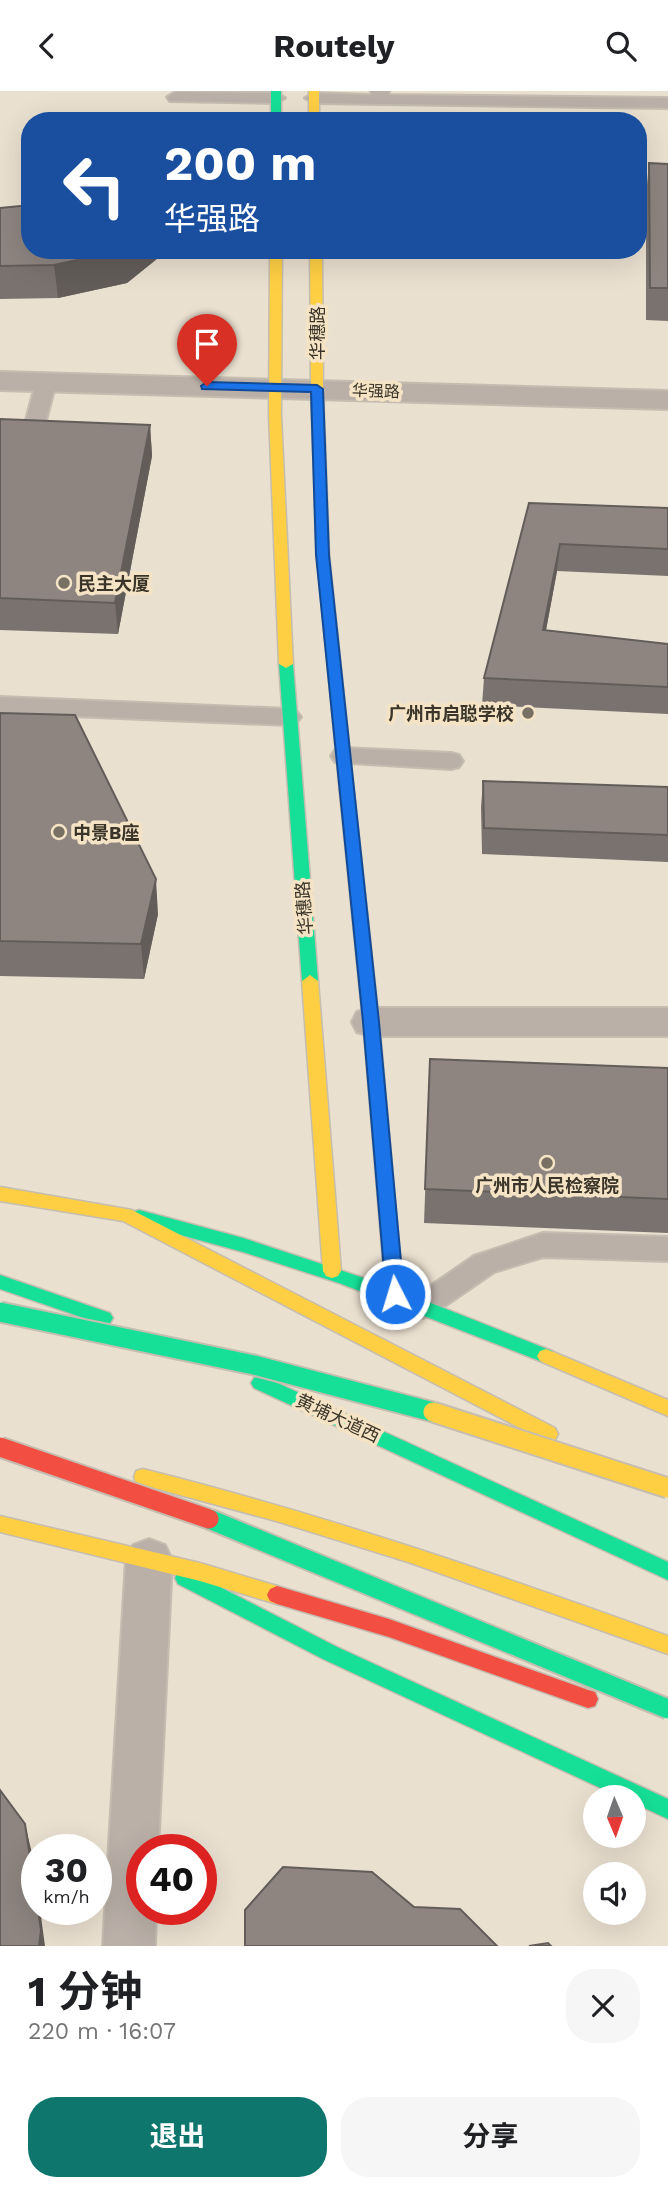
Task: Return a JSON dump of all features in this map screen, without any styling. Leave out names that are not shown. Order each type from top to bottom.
[{"type":"main road","points":[[276,94],[276,112]]},
{"type":"main road","name":"华穗路","points":[[276,259],[276,512],[289,717],[332,1271]]},
{"type":"main road","name":"华穗路","points":[[316,259],[317,389],[323,555],[371,1022],[395,1294]]},
{"type":"main road","points":[[0,1194],[126,1215],[211,1233],[332,1271],[395,1294],[668,1408]]},
{"type":"main road","points":[[126,1215],[532,1426],[668,1489]]},
{"type":"main road","name":"黄埔大道西","points":[[0,1282],[127,1326],[217,1364],[668,1571]]},
{"type":"main road","points":[[0,1312],[168,1345],[321,1380],[432,1410],[668,1489]]},
{"type":"main road","points":[[0,1448],[156,1480],[284,1514],[401,1549],[668,1645]]},
{"type":"main road","points":[[0,1448],[112,1483],[247,1533],[569,1672],[668,1709]]},
{"type":"main road","points":[[0,1524],[200,1572],[389,1628],[608,1706]]},
{"type":"main road","points":[[149,1560],[330,1653],[668,1809]]},
{"type":"main road","points":[[569,1672],[635,1712]]},
{"type":"street","name":"华强路","points":[[0,381],[668,400]]},
{"type":"street","points":[[371,1022],[668,1022]]},
{"type":"street","points":[[129,1946],[149,1560]]},
{"type":"lane","points":[[176,97],[276,94]]},
{"type":"lane","points":[[314,95],[668,103]]},
{"type":"lane","points":[[34,428],[46,382]]},
{"type":"lane","points":[[0,705],[289,717]]},
{"type":"lane","points":[[343,756],[451,761]]},
{"type":"lane","points":[[423,1306],[484,1264],[543,1245],[668,1249]]},
{"type":"building","points":[[649,163],[668,164],[668,288],[650,288]]},
{"type":"building","points":[[21,206],[21,259],[82,259],[54,265],[0,266],[0,208]]},
{"type":"building","name":"民主大厦","points":[[0,419],[150,425],[115,603],[0,598]]},
{"type":"building","points":[[529,503],[668,508],[668,549],[560,544],[543,630],[668,644],[668,687],[484,678]]},
{"type":"building","name":"中景B座","points":[[0,713],[75,715],[156,879],[141,944],[0,941]]},
{"type":"building","points":[[483,781],[668,787],[668,835],[484,828]]},
{"type":"building","name":"广州市人民检察院","points":[[430,1059],[668,1068],[668,1199],[425,1189]]},
{"type":"building","points":[[0,1790],[25,1824],[27,1834],[21,1834],[21,1925],[40,1925],[41,1930],[39,1946],[0,1946]]},
{"type":"building","points":[[283,1867],[372,1872],[414,1907],[460,1909],[497,1946],[245,1946],[245,1910]]},
{"type":"building","points":[[548,1943],[551,1946],[529,1946]]},
{"type":"traffic: fast","points":[[276,91],[276,112]]},
{"type":"traffic: fast","points":[[286,664],[310,981]]},
{"type":"traffic: fast","points":[[372,1032],[395,1295]]},
{"type":"traffic: fast","points":[[139,1217],[243,1245],[345,1278],[546,1356]]},
{"type":"traffic: fast","points":[[0,1282],[104,1318]]},
{"type":"traffic: fast","points":[[0,1312],[254,1365],[433,1412]]},
{"type":"traffic: fast","points":[[260,1383],[668,1571]]},
{"type":"traffic: fast","points":[[209,1519],[668,1709]]},
{"type":"traffic: fast","points":[[185,1578],[330,1653],[668,1809]]},
{"type":"traffic: slow","points":[[314,91],[314,112]]},
{"type":"traffic: slow","points":[[276,259],[275,415],[286,664]]},
{"type":"traffic: slow","points":[[316,259],[317,389],[323,555],[347,793]]},
{"type":"traffic: slow","points":[[310,981],[332,1271]]},
{"type":"traffic: slow","points":[[0,1194],[126,1215]]},
{"type":"traffic: slow","points":[[126,1215],[549,1434]]},
{"type":"traffic: slow","points":[[546,1356],[668,1408]]},
{"type":"traffic: slow","points":[[433,1412],[668,1488]]},
{"type":"traffic: slow","points":[[143,1477],[276,1512],[408,1553],[668,1645]]},
{"type":"traffic: slow","points":[[0,1524],[200,1572],[277,1595]]},
{"type":"traffic: jam","points":[[347,793],[372,1032]]},
{"type":"traffic: jam","points":[[0,1447],[209,1519]]},
{"type":"traffic: jam","points":[[277,1595],[389,1628],[588,1699]]},
{"type":"place","name":"民主大厦","points":[[64,583]]},
{"type":"place","name":"广州市启聪学校","points":[[528,713]]},
{"type":"place","name":"中景B座","points":[[59,832]]},
{"type":"place","name":"广州市人民检察院","points":[[547,1163]]},
{"type":"route","points":[[207,386],[317,389],[323,555],[371,1022],[395,1294]]}]
